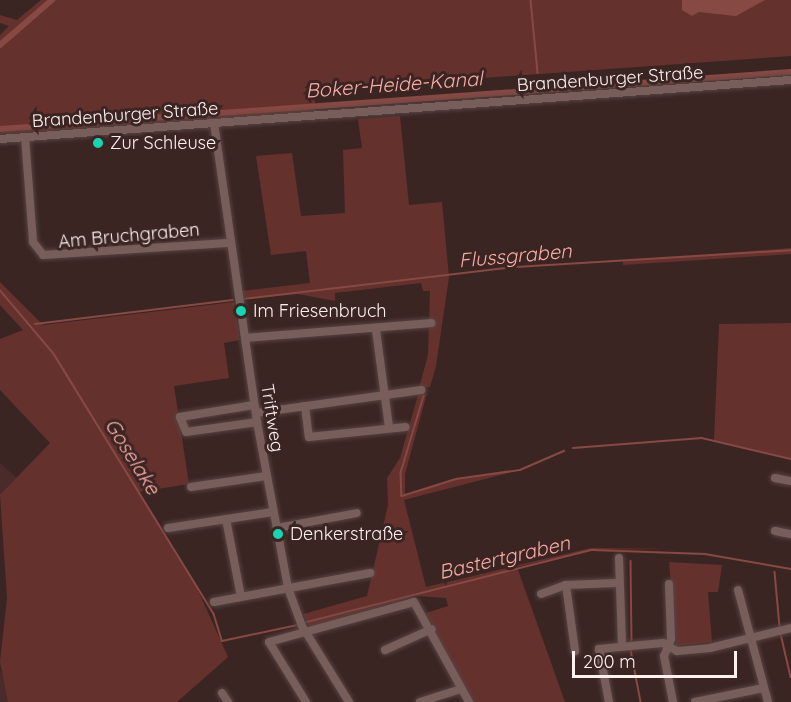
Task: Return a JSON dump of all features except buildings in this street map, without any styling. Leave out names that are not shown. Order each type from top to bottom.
[{"type":"street","name":"Brandenburger Straße","points":[[0,139],[791,80]]},
{"type":"street","name":"Triftweg","points":[[214,123],[257,422],[288,588],[303,627],[349,702]]},
{"type":"street","name":"Am Bruchgraben","points":[[25,137],[33,242],[43,255],[231,243]]},
{"type":"street","points":[[245,338],[340,327],[353,333],[431,323]]},
{"type":"street","points":[[376,330],[389,428]]},
{"type":"street","points":[[257,422],[186,432],[180,417],[305,406],[421,390]]},
{"type":"street","points":[[305,406],[309,436],[405,427]]},
{"type":"street","points":[[191,487],[266,476]]},
{"type":"street","points":[[775,478],[791,481]]},
{"type":"street","points":[[168,528],[273,512]]},
{"type":"street","points":[[277,528],[357,513]]},
{"type":"street","points":[[226,519],[241,597]]},
{"type":"street","points":[[775,531],[791,534]]},
{"type":"street","points":[[619,558],[616,583],[629,645]]},
{"type":"street","points":[[214,603],[370,573]]},
{"type":"street","points":[[541,594],[566,585],[616,583]]},
{"type":"street","points":[[669,584],[669,648],[664,656],[673,702]]},
{"type":"street","points":[[566,585],[575,651]]},
{"type":"street","points":[[738,590],[749,639],[755,645],[768,702]]},
{"type":"street","points":[[306,702],[269,642],[303,627],[414,602],[432,629],[468,702]]},
{"type":"street","points":[[385,650],[432,629]]},
{"type":"street","points":[[609,702],[599,649],[663,643],[669,648],[710,648],[785,629]]},
{"type":"street","points":[[694,702],[764,688]]},
{"type":"street","points":[[420,702],[461,689]]},
{"type":"street","points":[[222,693],[228,702]]},
{"type":"shaded area","points":[[41,0],[791,0],[791,56],[315,90],[315,112],[0,134],[0,35],[9,26],[0,23],[0,15],[17,20]]},
{"type":"shaded area","points":[[682,0],[765,0],[736,16],[699,12],[692,16],[682,10]]},
{"type":"shaded area","points":[[400,116],[409,205],[442,202],[449,277],[436,366],[430,387],[419,388],[428,355],[430,291],[423,291],[421,283],[335,293],[335,301],[298,294],[242,299],[242,291],[310,283],[306,251],[271,255],[256,156],[292,153],[301,216],[345,213],[343,150],[362,148],[358,119]]},
{"type":"shaded area","points":[[791,248],[791,254],[623,265],[623,261]]},
{"type":"shaded area","points":[[0,282],[43,325],[234,302],[240,340],[224,343],[229,378],[174,386],[189,484],[138,492],[197,588],[228,657],[177,702],[8,702],[0,662],[7,598],[0,495],[50,443],[0,390],[0,339],[23,330],[0,305]]},
{"type":"shaded area","points":[[791,323],[791,459],[714,441],[719,324]]},
{"type":"shaded area","points":[[427,393],[405,474],[405,496],[456,479],[520,470],[404,500],[426,587],[591,548],[669,549],[592,550],[517,567],[565,702],[471,702],[426,613],[448,606],[446,598],[417,596],[309,627],[303,614],[367,596],[388,505],[387,478],[400,458],[418,395]]},
{"type":"shaded area","points":[[0,463],[19,480],[0,496]]},
{"type":"shaded area","points":[[669,562],[722,565],[718,592],[708,592],[712,642],[676,646]]},
{"type":"shaded area","points":[[0,669],[12,702],[0,702]]},
{"type":"waterway","points":[[0,45],[52,0]]},
{"type":"waterway","points":[[531,0],[538,73]]},
{"type":"waterway","name":"Boker-Heide-Kanal","points":[[0,129],[791,72]]},
{"type":"waterway","name":"Flussgraben","points":[[243,299],[516,267],[791,250]]},
{"type":"waterway","name":"Goselake","points":[[0,290],[54,354],[214,614],[222,641],[298,625]]},
{"type":"waterway","name":"Flussgraben","points":[[35,324],[233,300]]},
{"type":"waterway","points":[[424,396],[401,473],[402,496],[456,479],[520,470],[564,451]]},
{"type":"waterway","points":[[573,448],[702,438],[791,459]]},
{"type":"waterway","name":"Bastertgraben","points":[[303,623],[592,550],[705,554],[791,569]]},
{"type":"waterway","points":[[631,561],[632,642]]},
{"type":"waterway","points":[[775,572],[780,627]]},
{"type":"waterway","points":[[781,634],[791,677]]},
{"type":"waterway","points":[[631,650],[641,702]]},
{"type":"place","name":"Zur Schleuse","points":[[98,143]]},
{"type":"place","name":"Im Friesenbruch","points":[[241,311]]},
{"type":"place","name":"Denkerstraße","points":[[278,534]]}]
